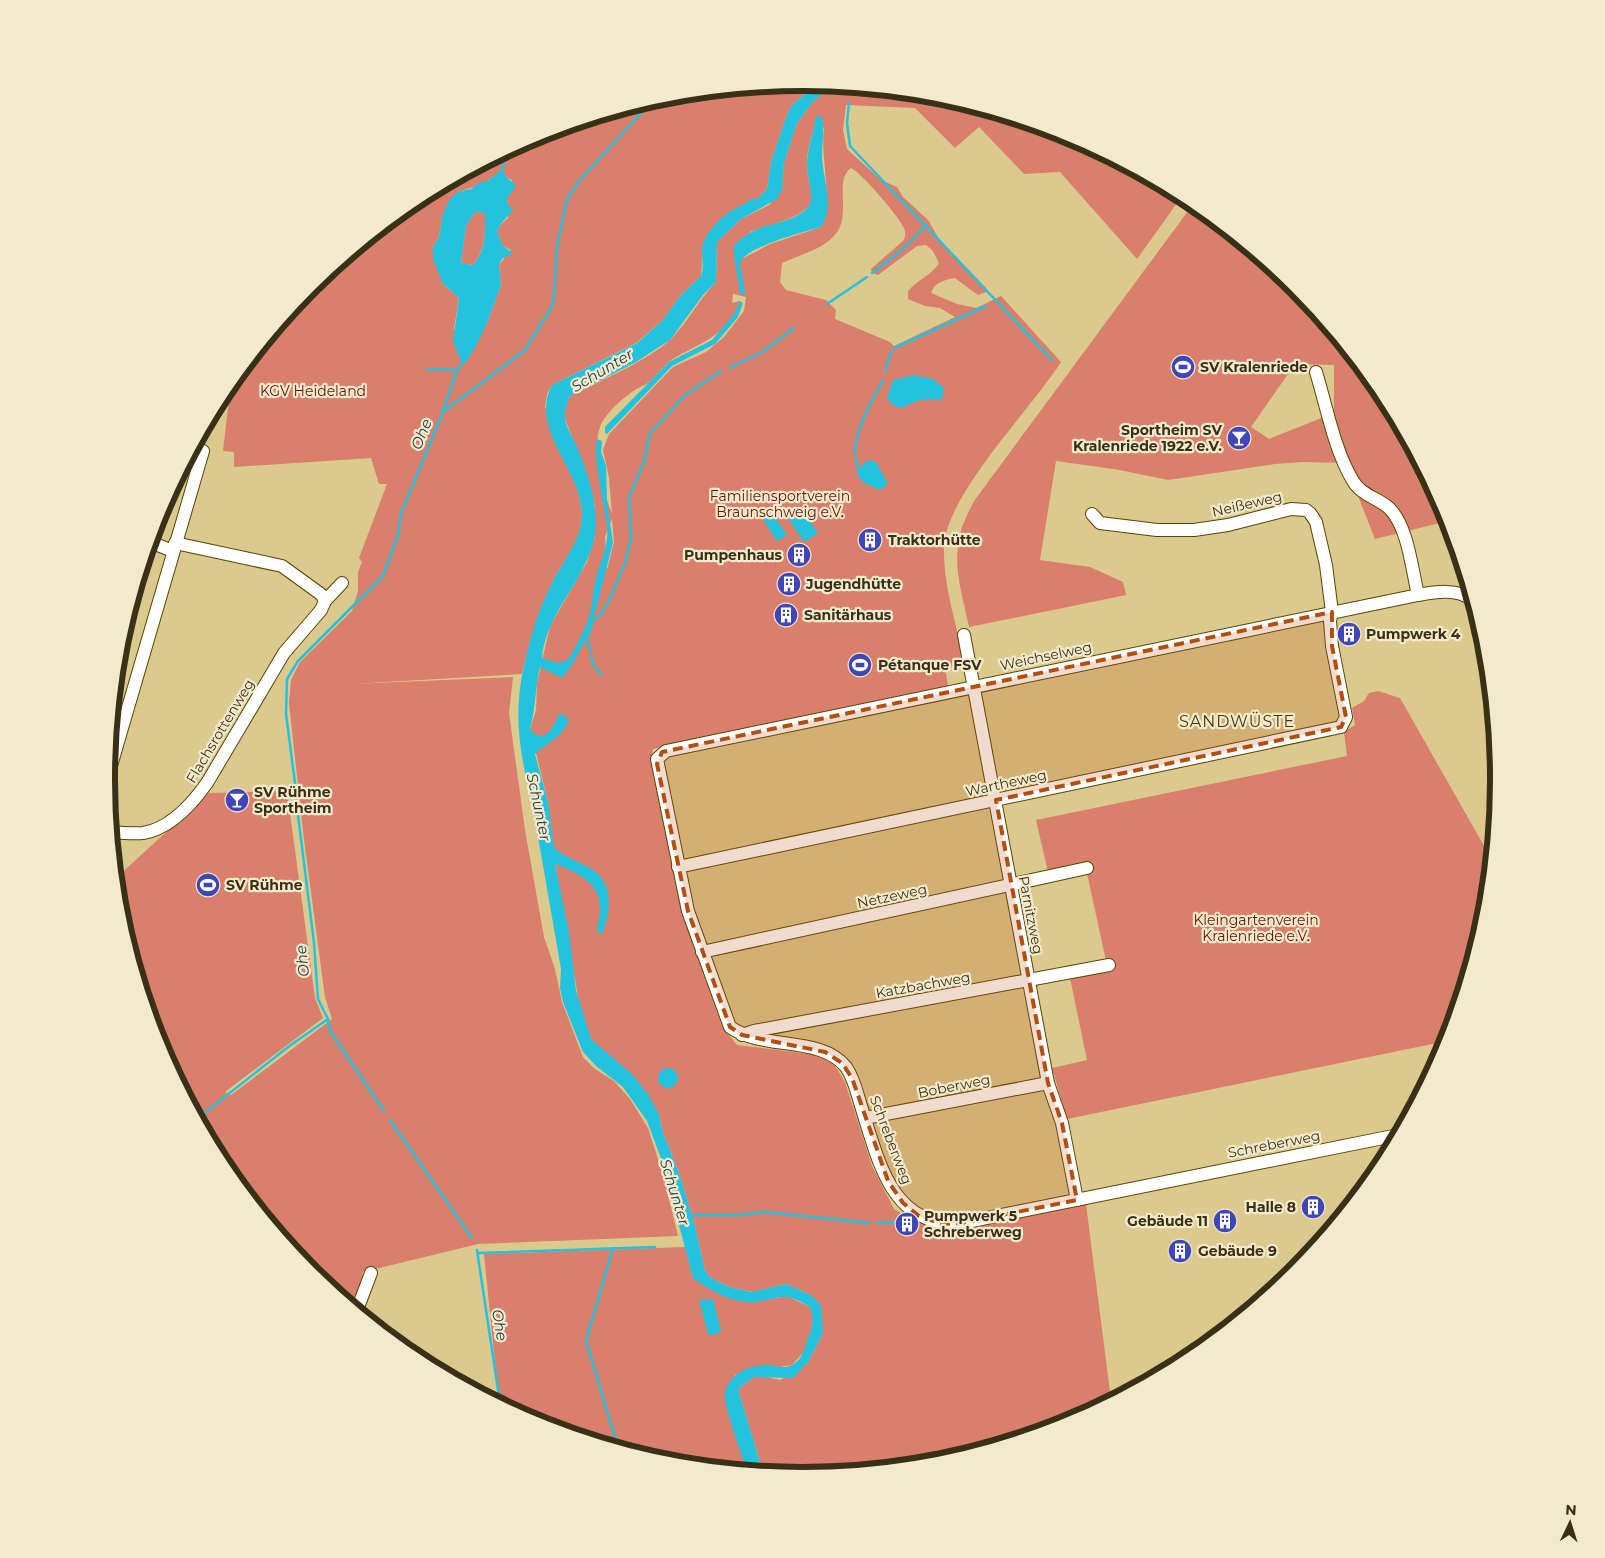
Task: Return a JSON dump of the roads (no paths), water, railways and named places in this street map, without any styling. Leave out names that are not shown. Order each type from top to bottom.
[{"type":"street","points":[[1316,372],[1335,438],[1353,482],[1363,492],[1389,508],[1397,517],[1402,528],[1418,595]]},
{"type":"street","points":[[116,749],[174,547],[204,451]]},
{"type":"street","name":"Neißeweg","points":[[1092,514],[1100,522],[1175,531],[1228,525],[1291,509],[1306,510],[1314,518],[1318,528],[1332,612],[1330,621],[1332,646],[1346,717],[1341,727]]},
{"type":"street","points":[[157,543],[282,566],[322,595],[325,601]]},
{"type":"street","name":"Flachsrottenweg","points":[[117,832],[148,832],[168,822],[193,802],[284,653],[321,610],[325,601],[342,583]]},
{"type":"street","name":"Weichselweg","points":[[678,867],[657,764],[658,755],[666,751],[1418,595],[1447,592],[1465,596]]},
{"type":"street","name":"Parnitzweg","points":[[964,635],[1048,1083],[1062,1123],[1077,1200]]},
{"type":"street","name":"Wartheweg","points":[[678,867],[1341,727]]},
{"type":"street","points":[[678,867],[688,911],[730,1027],[742,1035]]},
{"type":"street","name":"Netzeweg","points":[[702,952],[1087,868]]},
{"type":"street","name":"Katzbachweg","points":[[742,1035],[763,1029],[1109,965]]},
{"type":"street","name":"Schreberweg","points":[[742,1035],[760,1040],[815,1049],[835,1056],[850,1073],[888,1181],[896,1196],[911,1210],[934,1222],[962,1224],[1390,1136]]},
{"type":"street","name":"Boberweg","points":[[865,1118],[1048,1083]]},
{"type":"street","points":[[359,1304],[371,1273]]},
{"type":"water","name":"Schunter","points":[[808,91],[823,92],[797,123],[784,163],[782,190],[777,199],[741,219],[717,242],[716,282],[703,295],[670,340],[636,362],[570,396],[565,409],[566,422],[588,476],[593,495],[596,523],[594,541],[588,559],[552,623],[545,640],[542,658],[558,663],[568,660],[582,635],[590,615],[595,582],[606,546],[607,533],[597,469],[597,439],[602,441],[601,452],[606,466],[607,501],[613,543],[596,609],[584,643],[572,665],[562,678],[540,667],[530,729],[536,735],[544,736],[551,730],[560,713],[569,719],[559,735],[535,754],[548,802],[554,847],[565,856],[584,865],[601,877],[606,885],[609,903],[603,932],[598,934],[599,901],[592,886],[579,875],[555,864],[569,932],[576,990],[591,1039],[633,1075],[647,1093],[659,1114],[662,1130],[679,1173],[695,1226],[705,1271],[711,1278],[729,1287],[752,1292],[786,1284],[811,1295],[821,1305],[823,1333],[808,1362],[793,1378],[754,1377],[738,1389],[761,1465],[745,1464],[725,1399],[727,1386],[736,1375],[749,1368],[763,1365],[787,1367],[799,1360],[812,1327],[810,1307],[788,1297],[754,1302],[738,1301],[713,1291],[693,1278],[662,1161],[647,1121],[623,1087],[597,1067],[583,1052],[563,1002],[560,988],[561,969],[521,752],[518,714],[523,671],[535,625],[557,573],[575,542],[582,516],[580,499],[551,434],[547,418],[546,401],[552,385],[637,343],[662,321],[681,295],[701,276],[703,268],[702,248],[708,234],[729,212],[751,199],[757,199],[767,189],[771,162],[792,105]]},
{"type":"water","points":[[816,116],[822,117],[823,122],[822,157],[828,202],[825,219],[821,227],[762,246],[743,258],[740,264],[745,295],[740,294],[734,258],[734,245],[749,233],[798,215],[810,203],[807,158]]},
{"type":"water","points":[[502,169],[507,178],[515,184],[514,190],[507,197],[507,203],[513,210],[500,225],[497,232],[503,246],[513,253],[502,259],[499,265],[501,285],[487,323],[467,361],[462,364],[453,341],[459,298],[443,284],[433,259],[433,247],[439,237],[443,213],[450,199],[459,191],[471,189],[479,183],[489,180]],"holes":[[[475,212],[485,213],[484,241],[480,254],[473,265],[461,263],[466,226]]]},
{"type":"water","points":[[740,301],[743,303],[738,317],[715,344],[672,366],[607,434],[605,433],[605,427],[669,362],[712,340],[734,314]]},
{"type":"water","points":[[914,375],[933,379],[944,388],[942,399],[916,401],[900,408],[892,404],[887,398],[893,380]]},
{"type":"water","points":[[868,460],[876,462],[888,484],[880,490],[864,482],[859,477],[858,469]]},
{"type":"water","points":[[799,506],[818,533],[804,542],[786,515]]},
{"type":"water","points":[[766,511],[771,512],[787,535],[777,541],[762,518]]},
{"type":"water","points":[[668,1068],[675,1071],[678,1078],[675,1085],[668,1088],[661,1085],[658,1078],[661,1071]]},
{"type":"water","points":[[713,1299],[721,1331],[715,1335],[708,1334],[699,1300]]},
{"type":"waterway","points":[[849,103],[847,123],[850,146],[1052,360]]},
{"type":"waterway","name":"Ohe","points":[[295,783],[286,714],[287,679],[298,661],[383,576],[398,535],[401,513],[443,412],[525,350],[551,308],[554,299],[557,247],[567,199],[579,181],[644,110]]},
{"type":"waterway","points":[[502,169],[505,159]]},
{"type":"waterway","points":[[872,273],[903,249],[926,225]]},
{"type":"waterway","points":[[827,304],[867,277]]},
{"type":"waterway","points":[[894,348],[986,306]]},
{"type":"waterway","points":[[729,368],[762,352],[794,328]]},
{"type":"waterway","points":[[885,371],[891,352]]},
{"type":"waterway","points":[[443,411],[457,370],[462,364]]},
{"type":"waterway","points":[[427,369],[457,370]]},
{"type":"waterway","points":[[591,651],[587,641],[594,619],[601,614],[608,603],[625,563],[631,537],[629,497],[644,462],[650,433],[685,395],[721,371]]},
{"type":"waterway","points":[[855,454],[861,424],[883,380]]},
{"type":"waterway","points":[[856,458],[858,469]]},
{"type":"waterway","points":[[591,655],[593,665],[602,675]]},
{"type":"waterway","name":"Ohe","points":[[295,791],[314,943],[318,999],[328,1019],[330,1031],[384,1111]]},
{"type":"waterway","points":[[203,1114],[288,1047],[328,1019]]},
{"type":"waterway","name":"Ohe","points":[[390,1120],[472,1238]]},
{"type":"waterway","name":"Schunter","points":[[690,1215],[741,1215],[764,1212],[870,1223]]},
{"type":"waterway","points":[[877,1223],[898,1222]]},
{"type":"waterway","points":[[478,1253],[655,1247]]},
{"type":"waterway","points":[[613,1248],[586,1341],[616,1441]]},
{"type":"waterway","name":"Ohe","points":[[477,1250],[499,1396]]},
{"type":"place","name":"SV Kralenriede","points":[[1183,367]]},
{"type":"place","name":"Sportheim SV Kralenriede 1922 e.V.","points":[[1239,438]]},
{"type":"place","name":"Traktorhütte","points":[[870,540]]},
{"type":"place","name":"Pumpenhaus","points":[[799,555]]},
{"type":"place","name":"Jugendhütte","points":[[789,584]]},
{"type":"place","name":"Sanitärhaus","points":[[786,615]]},
{"type":"place","name":"Pumpwerk 4","points":[[1349,634]]},
{"type":"place","name":"Pétanque FSV","points":[[860,665]]},
{"type":"place","name":"SV Rühme Sportheim","points":[[237,800]]},
{"type":"place","name":"SV Rühme","points":[[208,885]]},
{"type":"place","name":"Halle 8","points":[[1313,1207]]},
{"type":"place","name":"Gebäude 11","points":[[1225,1221]]},
{"type":"place","name":"Pumpwerk 5 Schreberweg","points":[[907,1224]]},
{"type":"place","name":"Gebäude 9","points":[[1180,1251]]},
{"type":"district","name":"SANDWÜSTE","points":[[1237,721]]},
{"type":"park label","name":"KGV Heideland","points":[[313,391]]},
{"type":"park label","name":"Familiensportverein Braunschweig e.V.","points":[[780,504]]},
{"type":"park label","name":"Kleingartenverein Kralenriede e.V.","points":[[1256,928]]}]
